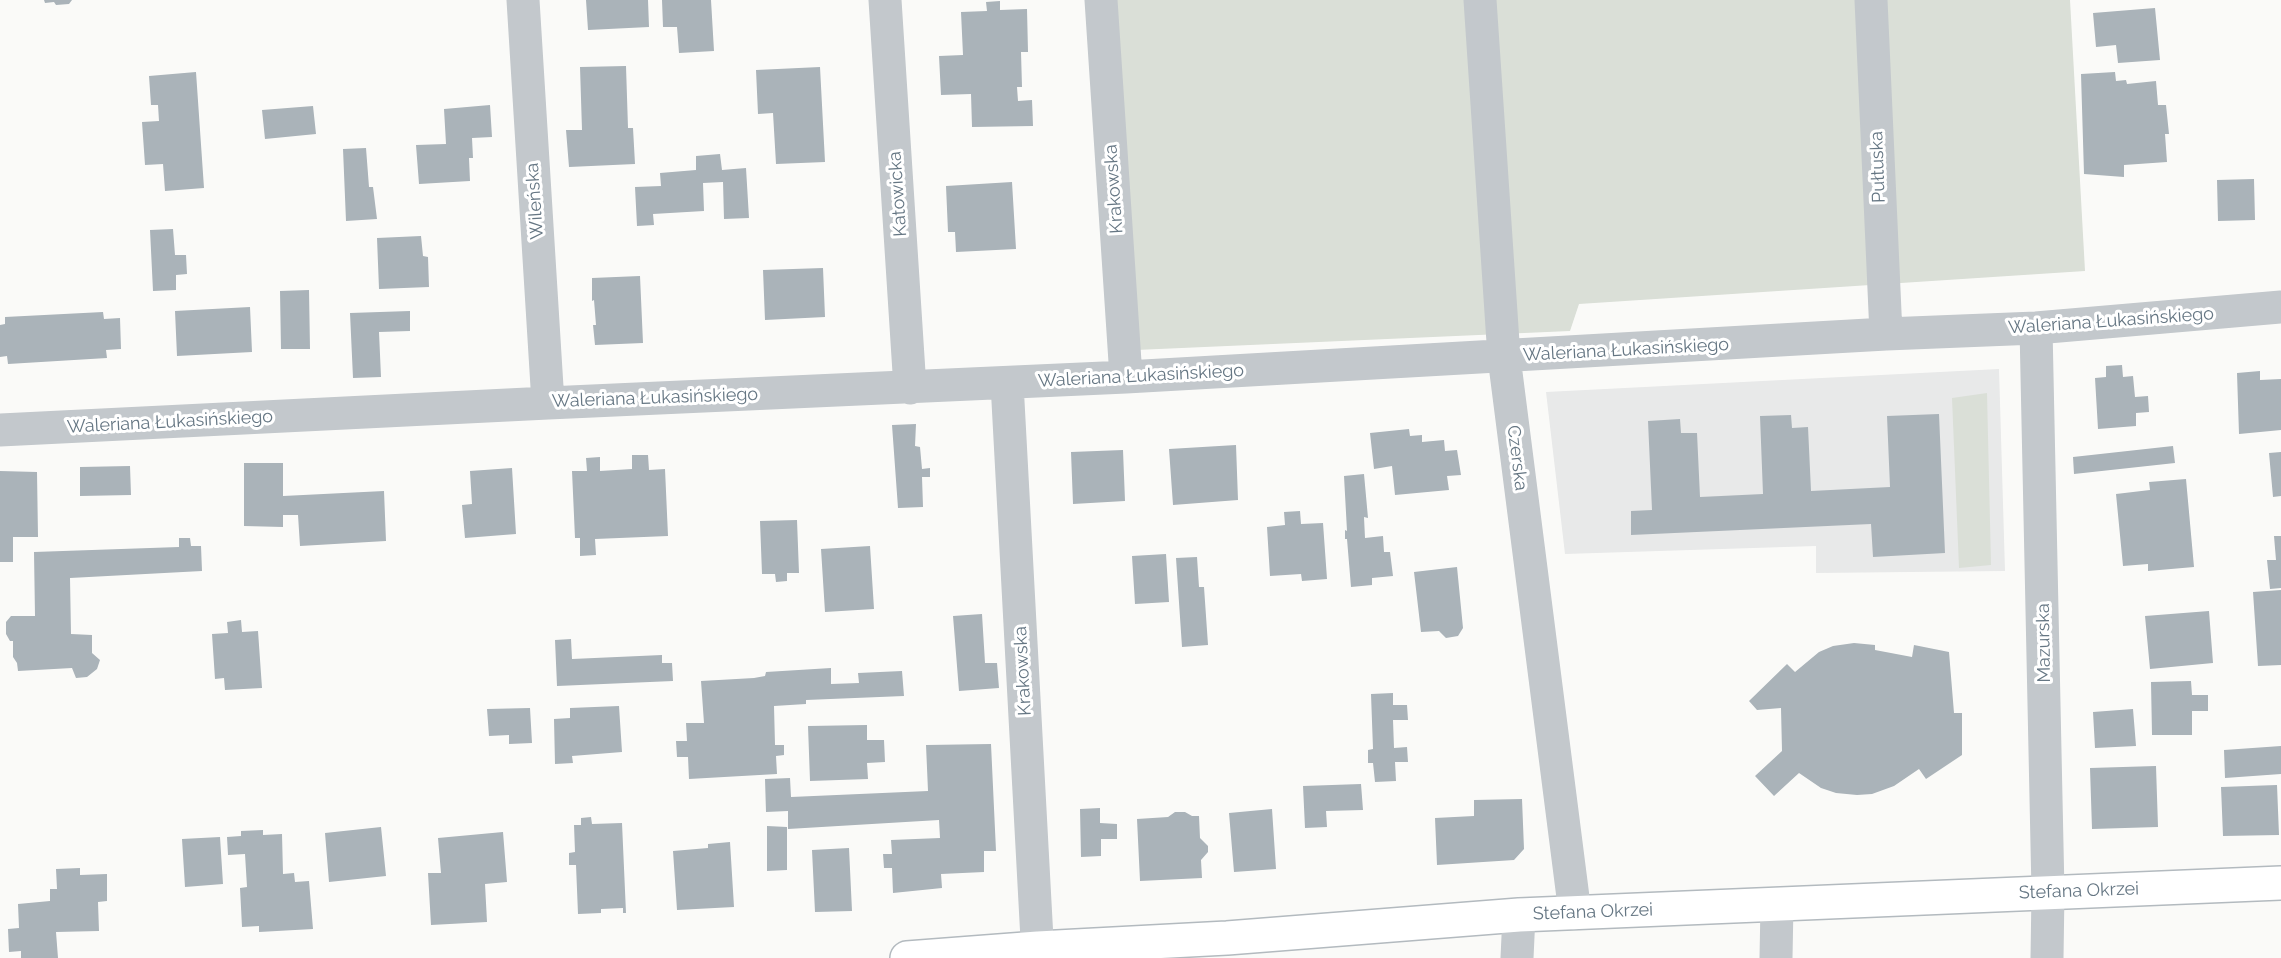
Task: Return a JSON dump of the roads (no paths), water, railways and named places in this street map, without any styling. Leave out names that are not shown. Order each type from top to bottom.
[{"type":"street","name":"Wileńska","points":[[523,0],[548,403]]},
{"type":"street","name":"Katowicka","points":[[885,0],[910,388]]},
{"type":"street","name":"Krakowska","points":[[1101,0],[1126,377]]},
{"type":"street","name":"Czerska","points":[[1480,0],[1504,357],[1575,913]]},
{"type":"street","name":"Pułtuska","points":[[1871,0],[1886,334]]},
{"type":"street","name":"Waleriana Łukasińskiego","points":[[0,430],[910,388],[1504,357],[1886,334],[2036,328],[2281,307]]},
{"type":"street","name":"Mazurska","points":[[2036,328],[2048,892],[2046,958]]},
{"type":"street","name":"Krakowska","points":[[1007,383],[1038,953]]},
{"type":"street","name":"Stefana Okrzei","points":[[907,958],[1227,948],[1519,915],[2281,882]]},
{"type":"street","points":[[1776,958],[1777,904]]},
{"type":"street","points":[[1517,958],[1519,915]]}]
